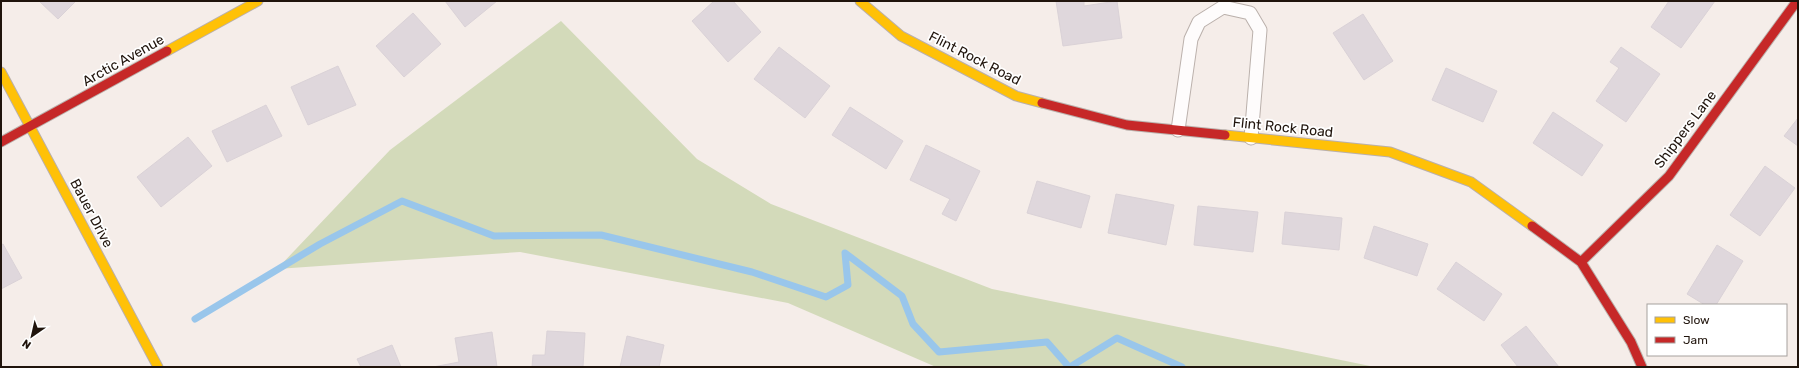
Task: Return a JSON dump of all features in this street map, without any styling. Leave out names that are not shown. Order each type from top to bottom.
[{"type":"street","name":"Arctic Avenue","points":[[1,142],[258,1]]},
{"type":"street","name":"Flint Rock Road","points":[[860,1],[901,36],[1016,96],[1127,125],[1390,152],[1471,182],[1581,262],[1631,342],[1642,367]]},
{"type":"street","name":"Shippers Lane","points":[[1581,262],[1669,176],[1797,1]]},
{"type":"street","name":"Bauer Drive","points":[[1,72],[158,367]]},
{"type":"lane","points":[[1178,130],[1191,39],[1199,22],[1223,7],[1250,13],[1260,30],[1251,138]]},
{"type":"green space","points":[[561,21],[697,159],[771,204],[992,289],[1375,367],[936,367],[788,303],[520,252],[277,269],[390,150]]},
{"type":"building","points":[[39,1],[76,1],[58,19]]},
{"type":"building","points":[[445,1],[497,1],[465,27]]},
{"type":"building","points":[[714,1],[733,1],[761,32],[728,62],[692,21]]},
{"type":"building","points":[[1056,1],[1084,1],[1084,6],[1117,1],[1122,38],[1063,46]]},
{"type":"building","points":[[1669,1],[1715,1],[1681,48],[1651,27]]},
{"type":"building","points":[[413,13],[441,44],[404,77],[376,46]]},
{"type":"building","points":[[1363,14],[1393,61],[1364,80],[1333,33]]},
{"type":"building","points":[[779,47],[830,86],[805,118],[754,79]]},
{"type":"building","points":[[1621,47],[1660,74],[1626,122],[1596,101],[1619,68],[1610,62]]},
{"type":"building","points":[[338,66],[356,105],[308,125],[291,87]]},
{"type":"building","points":[[1446,68],[1497,91],[1483,122],[1432,100]]},
{"type":"building","points":[[266,105],[282,136],[227,162],[212,131]]},
{"type":"building","points":[[850,107],[903,141],[886,169],[832,135]]},
{"type":"building","points":[[1553,112],[1603,145],[1582,176],[1533,143]]},
{"type":"building","points":[[1798,118],[1798,146],[1784,136]]},
{"type":"building","points":[[188,137],[212,166],[161,207],[137,177]]},
{"type":"building","points":[[926,145],[980,171],[956,221],[942,214],[950,199],[910,180]]},
{"type":"building","points":[[1765,166],[1795,188],[1760,236],[1730,215]]},
{"type":"building","points":[[1037,181],[1090,196],[1081,228],[1027,213]]},
{"type":"building","points":[[1116,194],[1174,205],[1166,245],[1108,233]]},
{"type":"building","points":[[1198,206],[1258,212],[1253,252],[1194,245]]},
{"type":"building","points":[[1285,212],[1342,218],[1339,250],[1282,244]]},
{"type":"building","points":[[1374,226],[1428,244],[1417,276],[1364,258]]},
{"type":"building","points":[[3,244],[22,278],[1,289],[1,245]]},
{"type":"building","points":[[1717,245],[1743,261],[1717,304],[1703,304],[1687,294]]},
{"type":"building","points":[[1456,262],[1502,294],[1484,321],[1437,289]]},
{"type":"building","points":[[1526,326],[1559,367],[1518,367],[1501,345]]},
{"type":"building","points":[[547,331],[585,333],[583,367],[532,367],[533,355],[545,355]]},
{"type":"building","points":[[492,332],[497,367],[433,367],[459,362],[455,338]]},
{"type":"building","points":[[627,336],[664,345],[659,367],[620,367]]},
{"type":"building","points":[[392,345],[401,367],[361,367],[357,359]]},
{"type":"waterway","points":[[195,319],[320,244],[402,201],[494,236],[601,235],[752,272],[826,297],[848,285],[845,253],[902,296],[913,324],[939,352],[1047,342],[1069,367]]},
{"type":"waterway","points":[[1070,367],[1117,338],[1182,367]]},
{"type":"traffic: slow","points":[[167,51],[258,1]]},
{"type":"traffic: slow","points":[[860,1],[901,36],[1016,96],[1042,103]]},
{"type":"traffic: slow","points":[[1,72],[158,367]]},
{"type":"traffic: slow","points":[[1225,135],[1390,152],[1471,182],[1532,226]]},
{"type":"traffic: jam","points":[[1581,262],[1669,176],[1797,1]]},
{"type":"traffic: jam","points":[[1,142],[167,51]]},
{"type":"traffic: jam","points":[[1042,103],[1127,125],[1225,135]]},
{"type":"traffic: jam","points":[[1532,226],[1581,262],[1631,342],[1642,367]]}]
